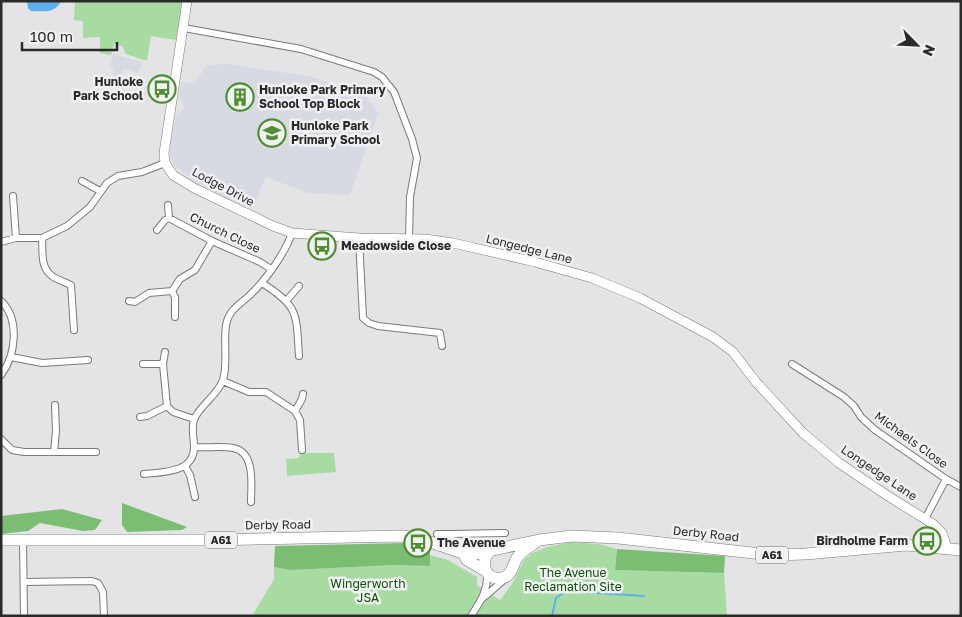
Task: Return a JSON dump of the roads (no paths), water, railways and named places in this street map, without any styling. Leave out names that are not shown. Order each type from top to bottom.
[{"type":"highway","name":"Derby Road","points":[[1,540],[226,540],[402,536],[418,538],[462,553],[481,554],[539,540],[572,536],[597,536],[788,555],[906,545],[961,550]]},
{"type":"highway","points":[[510,571],[514,562],[510,554],[495,550],[485,558],[484,563],[487,572],[493,577],[498,578],[510,571],[522,552],[539,540]]},
{"type":"highway","name":"Derby Road","points":[[462,553],[467,560],[487,572]]},
{"type":"street","points":[[1,242],[16,238],[42,238],[67,226],[90,207],[107,183],[118,176],[142,172],[165,163],[165,138],[187,1]]},
{"type":"street","points":[[184,28],[301,49],[374,72],[382,77],[394,92],[401,108],[417,158],[410,197],[409,238]]},
{"type":"street","name":"Lodge Drive","points":[[165,163],[173,174],[194,188],[273,226],[292,232],[359,238],[409,238]]},
{"type":"street","points":[[82,181],[100,191]]},
{"type":"street","points":[[13,196],[16,238]]},
{"type":"street","name":"Church Close","points":[[168,205],[169,218]]},
{"type":"street","name":"Church Close","points":[[158,230],[165,220],[169,218]]},
{"type":"street","name":"Church Close","points":[[169,218],[271,269]]},
{"type":"street","points":[[144,474],[179,469],[185,466],[193,455],[194,420],[223,380],[226,362],[226,324],[229,316],[262,283],[289,242],[292,232]]},
{"type":"street","points":[[42,238],[46,271],[53,277],[71,285],[74,330]]},
{"type":"street","points":[[359,238],[363,318],[378,326],[440,333],[442,346]]},
{"type":"street","name":"Longedge Lane","points":[[409,238],[453,243],[535,262],[592,278],[640,298],[713,337],[733,352],[756,382],[803,433],[840,462],[925,519],[942,533],[947,548]]},
{"type":"street","points":[[172,291],[180,279],[195,270],[212,241]]},
{"type":"street","points":[[262,283],[287,300],[293,308],[299,356]]},
{"type":"street","points":[[287,300],[299,286]]},
{"type":"street","points":[[129,301],[135,302],[149,293],[172,291]]},
{"type":"street","points":[[172,291],[175,297],[175,316]]},
{"type":"street","points":[[1,301],[9,310],[12,321],[13,351],[1,375]]},
{"type":"street","points":[[165,352],[163,364],[167,406],[173,412],[194,420]]},
{"type":"street","points":[[11,357],[42,363],[88,360]]},
{"type":"street","points":[[143,364],[163,364]]},
{"type":"street","name":"Michaels Close","points":[[792,364],[844,397],[854,406],[860,417],[875,430],[960,487]]},
{"type":"street","points":[[223,380],[248,392],[266,392],[295,411],[300,420],[302,450]]},
{"type":"street","points":[[295,411],[303,394]]},
{"type":"street","points":[[54,452],[56,431],[55,405]]},
{"type":"street","points":[[140,418],[167,406]]},
{"type":"street","points":[[1,439],[12,450],[24,452],[96,452]]},
{"type":"street","points":[[194,447],[234,448],[242,452],[249,461],[251,469],[251,502]]},
{"type":"street","points":[[185,466],[190,475],[196,497]]},
{"type":"street","name":"Michaels Close","points":[[925,519],[946,479]]},
{"type":"street","points":[[437,534],[505,533]]},
{"type":"street","points":[[449,549],[452,534]]},
{"type":"street","points":[[23,540],[24,616]]},
{"type":"street","points":[[483,598],[496,588],[510,571]]},
{"type":"street","points":[[472,616],[483,598],[488,582],[487,572]]},
{"type":"street","points":[[24,582],[92,581],[98,583],[103,592],[104,616]]},
{"type":"water","points":[[27,1],[61,1],[52,10],[31,11],[28,8]]},
{"type":"waterway","points":[[552,616],[556,598],[566,591],[644,596]]},
{"type":"place","name":"Hunloke Park School","points":[[162,89]]},
{"type":"place","name":"Hunloke Park Primary School Top Block","points":[[240,97]]},
{"type":"place","name":"Hunloke Park Primary School","points":[[272,133]]},
{"type":"place","name":"Meadowside Close","points":[[322,246]]},
{"type":"place","name":"Birdholme Farm","points":[[927,541]]},
{"type":"place","name":"The Avenue","points":[[418,543]]},
{"type":"park label","name":"The Avenue Reclamation Site","points":[[573,580]]},
{"type":"park label","name":"Wingerworth JSA","points":[[368,591]]}]
